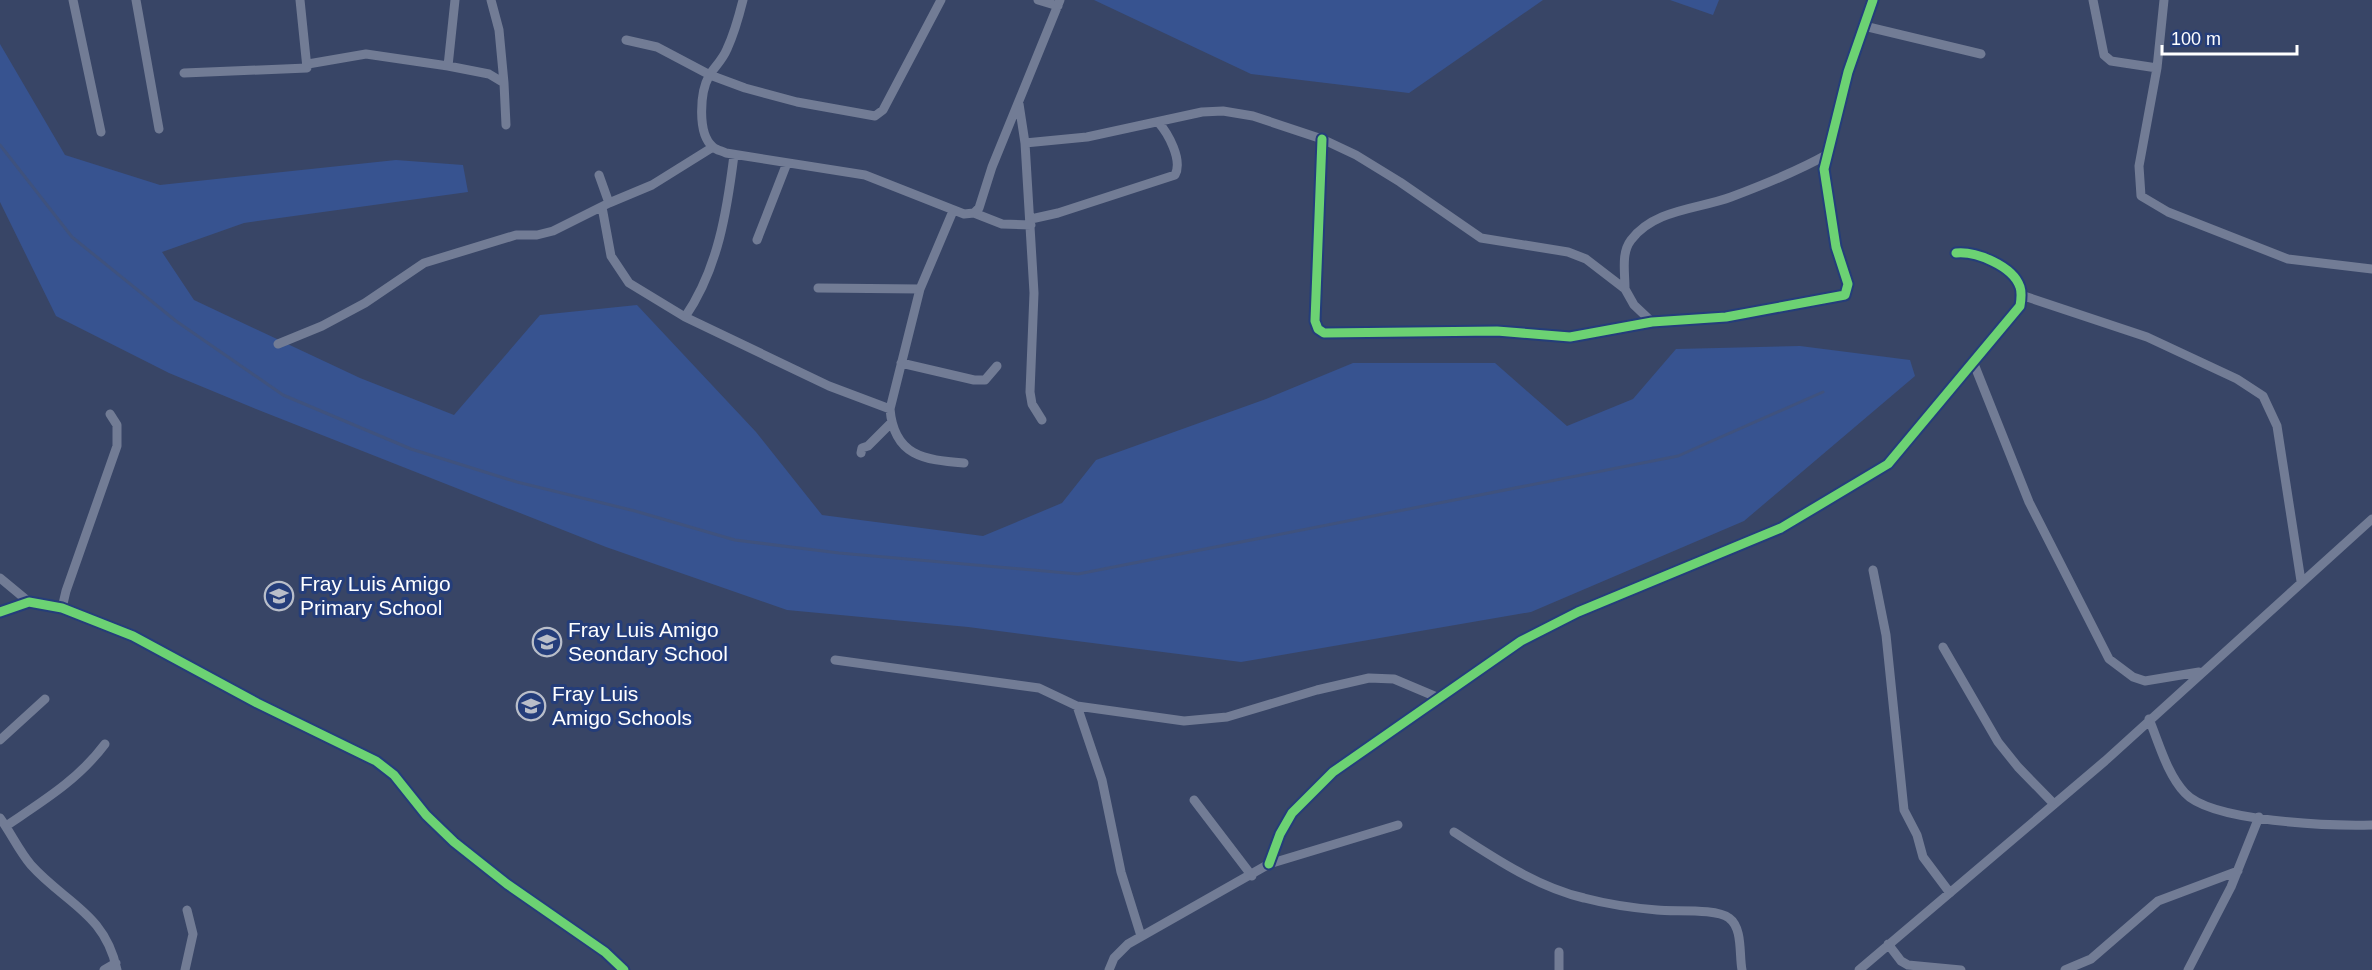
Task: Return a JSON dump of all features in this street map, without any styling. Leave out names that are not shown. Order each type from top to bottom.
[{"type":"street","points":[[73,0],[101,132]]},
{"type":"street","points":[[136,0],[159,129]]},
{"type":"street","points":[[300,0],[308,64]]},
{"type":"street","points":[[448,66],[455,0]]},
{"type":"street","points":[[490,0],[499,30],[506,125]]},
{"type":"street","points":[[743,0],[729,47],[719,66],[710,75],[705,89],[703,119],[707,139],[712,147],[734,154],[865,175],[953,211],[974,213],[1002,224],[1031,222],[1175,175],[1177,169],[1171,139],[1158,122]]},
{"type":"street","points":[[626,40],[657,46],[710,75],[797,102],[875,116],[883,110],[941,0]]},
{"type":"street","points":[[974,213],[979,208],[992,167],[1059,3],[1038,0]]},
{"type":"street","points":[[1322,139],[1315,321],[1318,329],[1323,333],[1497,331],[1570,337],[1652,322],[1726,317],[1845,295],[1848,284],[1836,248],[1824,169],[1839,104],[1873,0]]},
{"type":"street","points":[[2093,0],[2104,55],[2111,61],[2157,68]]},
{"type":"street","points":[[2164,0],[2157,68],[2139,166],[2141,196],[2168,212],[2288,258],[2372,269]]},
{"type":"street","points":[[1864,26],[1981,54]]},
{"type":"street","points":[[184,73],[236,69],[303,70],[308,64],[366,54],[489,74],[504,82]]},
{"type":"street","points":[[1019,104],[1025,143],[1034,293],[1030,392],[1032,404],[1042,420]]},
{"type":"street","points":[[1025,143],[1087,137],[1202,112],[1223,111],[1253,116],[1322,139],[1356,155],[1400,182],[1481,238],[1568,252],[1586,259],[1625,289],[1634,305],[1652,322]]},
{"type":"street","points":[[278,344],[322,326],[365,303],[424,263],[516,235],[537,235],[553,231],[652,185],[712,147]]},
{"type":"street","points":[[685,317],[696,301],[717,252],[728,208],[734,154]]},
{"type":"street","points":[[1625,289],[1626,250],[1632,239],[1652,222],[1666,215],[1730,198],[1828,154]]},
{"type":"street","points":[[757,240],[787,163]]},
{"type":"street","points":[[599,175],[611,256],[629,283],[685,317],[829,386],[890,409]]},
{"type":"street","points":[[953,211],[920,289],[890,409],[891,423],[896,437],[913,454],[964,463]]},
{"type":"street","points":[[1269,864],[1280,834],[1292,813],[1310,792],[1333,772],[1521,641],[1578,612],[1780,528],[1888,464],[1974,364],[2020,306],[2021,295],[2015,278],[1981,255],[1956,253]]},
{"type":"street","points":[[818,288],[920,289]]},
{"type":"street","points":[[2021,295],[2147,337],[2237,379],[2263,396],[2277,426],[2301,581]]},
{"type":"street","points":[[901,363],[974,380],[984,380],[997,366]]},
{"type":"street","points":[[1974,364],[2029,502],[2109,659],[2133,677],[2145,681],[2202,672]]},
{"type":"street","points":[[62,608],[117,446],[117,425],[110,414]]},
{"type":"street","points":[[861,453],[862,448],[868,446],[891,423]]},
{"type":"street","points":[[1859,970],[2054,804],[2372,519]]},
{"type":"street","points":[[1873,570],[1886,635],[1904,810],[1917,835],[1923,857],[1950,893]]},
{"type":"street","points":[[0,578],[29,602],[62,608],[133,636],[257,703],[376,761],[394,775],[426,815],[454,842],[507,884],[604,952],[624,970]]},
{"type":"street","points":[[0,612],[29,602]]},
{"type":"street","points":[[1943,647],[1998,742],[2018,767],[2054,804]]},
{"type":"street","points":[[836,660],[1039,688],[1077,706],[1184,721],[1216,719],[1317,690],[1383,678],[1409,684],[1439,698]]},
{"type":"street","points":[[0,740],[45,699]]},
{"type":"street","points":[[1077,706],[1102,780],[1121,872],[1141,936]]},
{"type":"street","points":[[2149,719],[2171,771],[2186,795],[2199,804],[2217,810],[2259,817],[2372,825]]},
{"type":"street","points":[[104,970],[116,966],[92,917],[31,864],[3,823],[56,794],[90,764],[105,744]]},
{"type":"street","points":[[1194,800],[1252,876]]},
{"type":"street","points":[[2188,970],[2238,871],[2259,817]]},
{"type":"street","points":[[1109,970],[1120,950],[1141,936],[1252,876],[1269,864],[1398,825]]},
{"type":"street","points":[[1454,832],[1495,859],[1553,889],[1593,900],[1730,918],[1736,926],[1742,970]]},
{"type":"street","points":[[2065,970],[2091,958],[2158,901],[2238,871]]},
{"type":"street","points":[[185,970],[194,934],[187,910]]},
{"type":"street","points":[[1888,944],[1901,961],[1908,965],[1961,970]]},
{"type":"street","points":[[1559,970],[1560,952]]},
{"type":"shaded area","points":[[1094,0],[1543,0],[1409,93],[1251,74]]},
{"type":"shaded area","points":[[1670,0],[1719,0],[1713,15]]},
{"type":"shaded area","points":[[0,44],[65,155],[160,185],[396,160],[463,165],[468,192],[244,223],[162,252],[194,300],[360,378],[454,415],[540,315],[637,305],[756,432],[822,515],[983,536],[1062,503],[1096,460],[1266,399],[1353,363],[1495,363],[1567,426],[1633,399],[1676,349],[1800,346],[1910,360],[1915,376],[1744,521],[1531,612],[1241,662],[968,627],[787,610],[606,547],[256,409],[169,373],[56,316],[0,202]]},
{"type":"waterway","points":[[0,145],[72,237],[176,321],[283,395],[411,449],[517,482],[635,511],[735,540],[839,553],[1078,574],[1678,456],[1823,392]]},
{"type":"cycle path","points":[[1322,139],[1315,321],[1318,329],[1324,333],[1497,331],[1570,337],[1652,322],[1726,317],[1845,295],[1848,284],[1836,247],[1824,169],[1848,72],[1873,0]]},
{"type":"cycle path","points":[[1269,864],[1280,834],[1292,813],[1333,772],[1521,641],[1578,612],[1781,528],[1888,464],[2020,306],[2020,287],[2016,279],[2002,266],[1983,257],[1956,253]]},
{"type":"cycle path","points":[[0,612],[29,602],[62,608],[133,636],[257,703],[376,761],[394,775],[426,815],[454,842],[507,884],[605,952],[624,970]]},
{"type":"place","name":"Fray Luis Amigo Primary School","points":[[279,596]]},
{"type":"place","name":"Fray Luis Amigo Seondary School","points":[[547,642]]},
{"type":"place","name":"Fray Luis Amigo Schools","points":[[531,706]]}]
